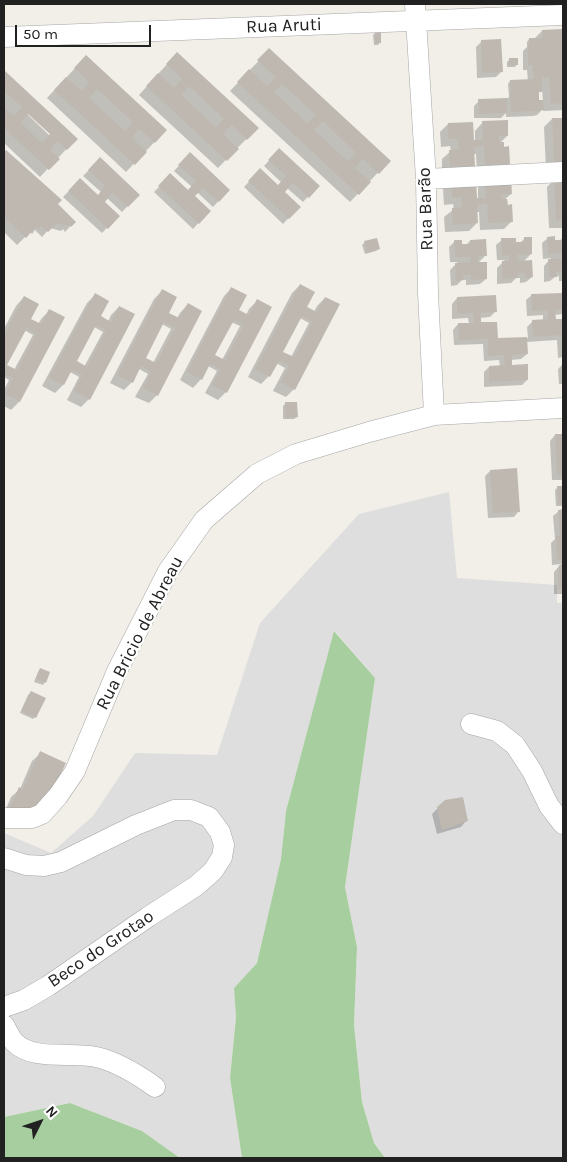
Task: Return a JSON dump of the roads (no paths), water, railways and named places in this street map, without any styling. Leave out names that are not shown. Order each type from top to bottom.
[{"type":"street","name":"Rua Aruti","points":[[4,37],[416,12],[563,15]]},
{"type":"street","name":"Rua Barão","points":[[416,12],[426,179],[428,292],[434,415]]},
{"type":"street","points":[[426,179],[563,172]]},
{"type":"street","name":"Rua Bricio de Abreau","points":[[4,818],[32,818],[42,814],[58,796],[75,770],[116,671],[168,571],[204,520],[257,474],[296,454],[434,415],[563,408]]},
{"type":"street","points":[[471,724],[497,731],[515,744],[532,771],[549,806],[563,824]]},
{"type":"street","name":"Beco do Grotao","points":[[4,858],[26,865],[44,866],[61,862],[136,825],[174,810],[191,810],[209,817],[220,832],[224,845],[222,857],[213,871],[196,886],[48,986],[24,1000],[4,1007]]},
{"type":"street","points":[[4,1025],[13,1041],[21,1047],[41,1054],[96,1057],[113,1062],[155,1087]]}]
